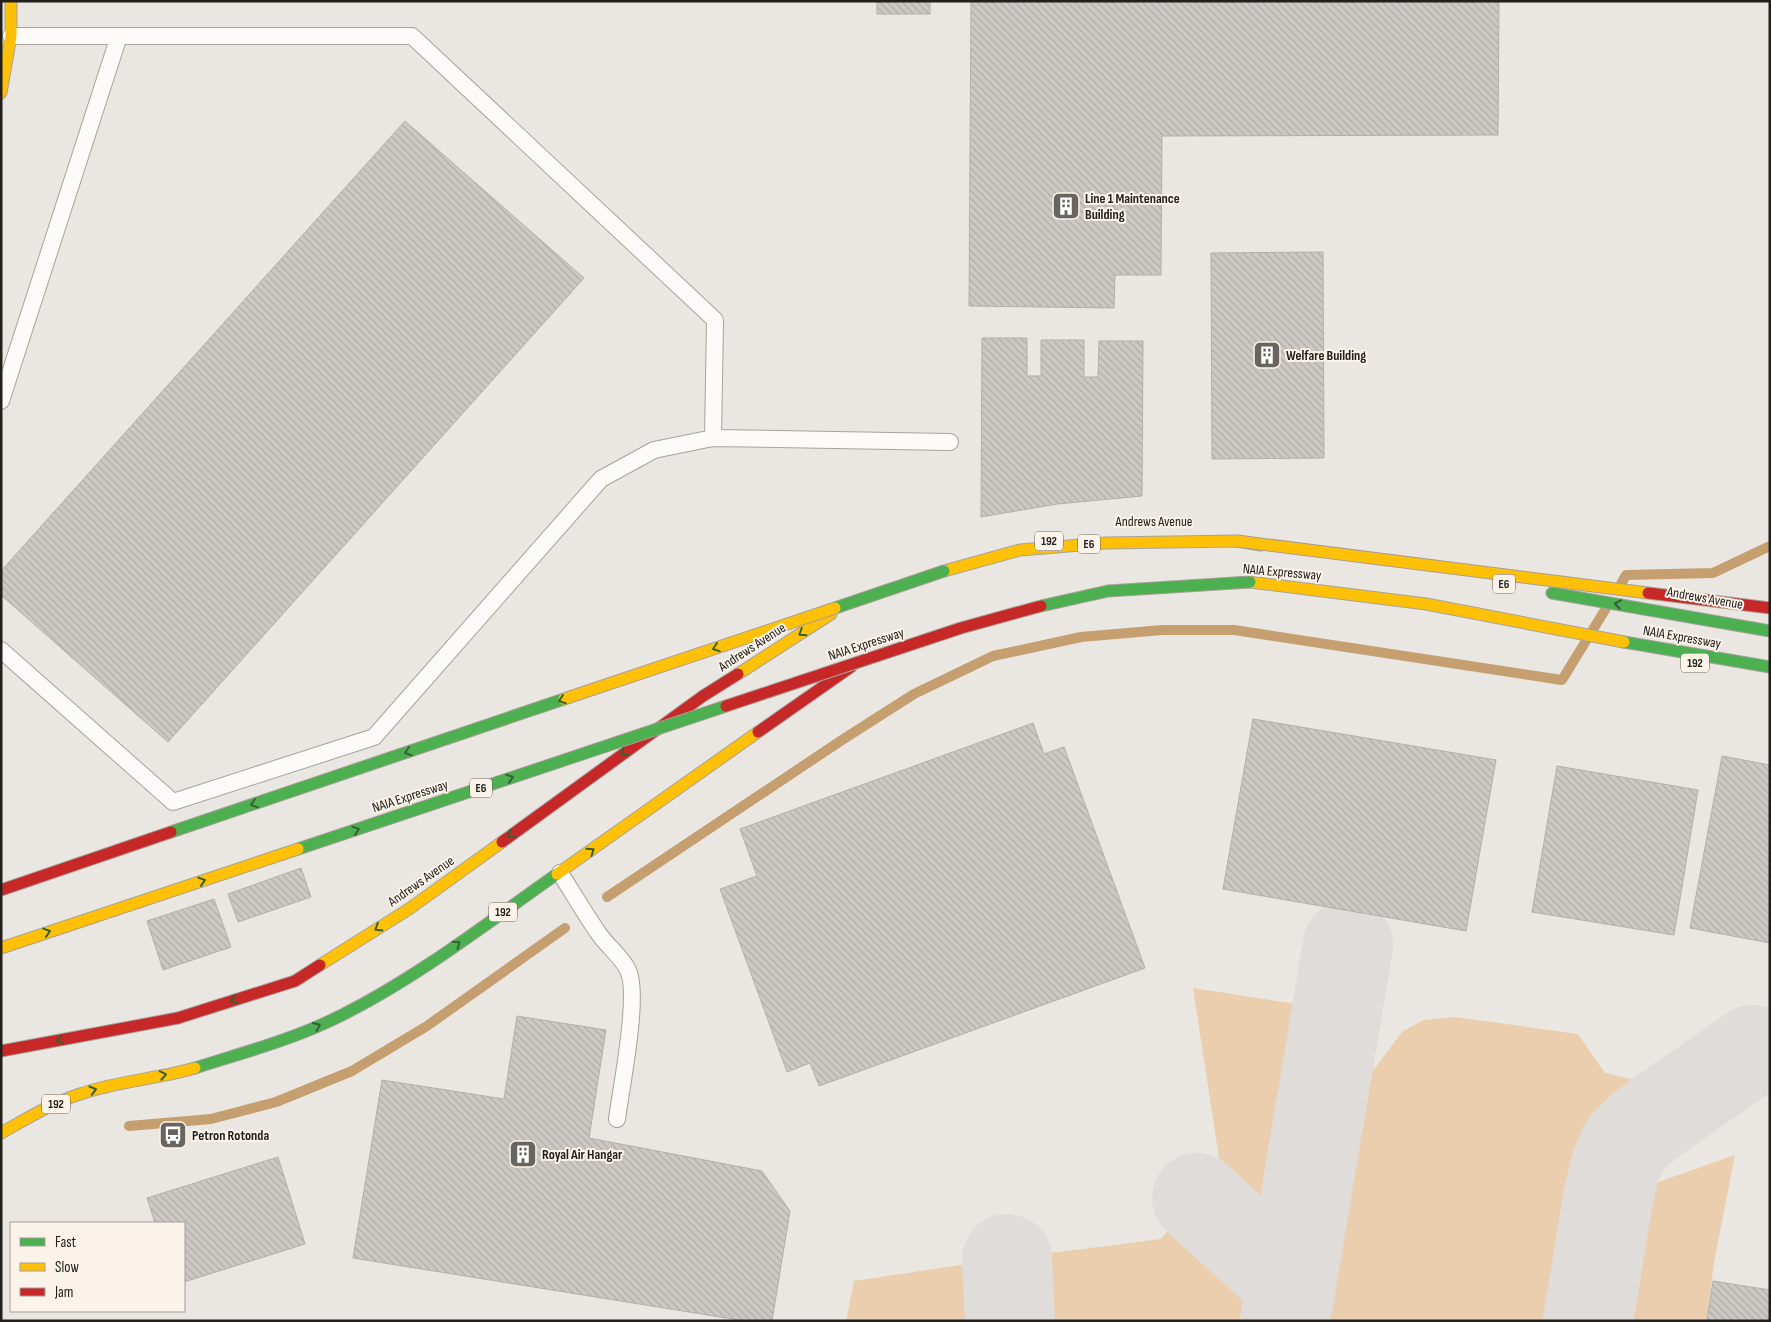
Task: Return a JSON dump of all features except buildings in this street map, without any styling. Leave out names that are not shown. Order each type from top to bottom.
[{"type":"main road","points":[[1,93],[11,36],[11,1]]},
{"type":"main road","name":"Andrews Avenue","points":[[1,1051],[178,1018],[295,980],[409,909],[703,696],[836,611],[950,564],[1020,545],[1089,535],[1253,536],[1597,593]]},
{"type":"main road","points":[[1237,541],[1770,608]]},
{"type":"main road","name":"NAIA Expressway","points":[[1,890],[944,571],[1020,550],[1106,542],[1237,541],[1342,556],[1770,631]]},
{"type":"main road","name":"NAIA Expressway","points":[[1,948],[961,628],[1026,609],[1108,591],[1250,582],[1426,604],[1770,667]]},
{"type":"main road","name":"192","points":[[1,1133],[35,1114],[79,1094],[115,1084],[191,1069],[286,1040],[342,1015],[419,971],[854,665],[975,612],[1106,584],[1248,589],[1424,611],[1562,638]]},
{"type":"main road","name":"Andrews Avenue","points":[[1636,601],[1770,624]]},
{"type":"main road","name":"192","points":[[1620,650],[1770,676]]},
{"type":"lane","points":[[11,36],[412,36],[715,320],[713,438]]},
{"type":"lane","points":[[1,401],[119,36]]},
{"type":"lane","points":[[1,650],[173,802],[374,737],[601,479],[654,450],[713,438],[950,442]]},
{"type":"lane","points":[[560,873],[601,936],[619,956],[629,972],[632,990],[630,1017],[617,1119]]},
{"type":"shaded area","points":[[1193,988],[1308,1006],[1275,1235],[1224,1191],[1220,1181],[1221,1171]]},
{"type":"shaded area","points":[[1455,1017],[1578,1034],[1605,1073],[1665,1087],[1633,1104],[1608,1132],[1592,1171],[1562,1321],[1309,1321],[1342,1104],[1368,1077],[1403,1031],[1424,1020]]},
{"type":"shaded area","points":[[1735,1155],[1714,1262],[1707,1321],[1612,1321],[1631,1203],[1647,1186]]},
{"type":"shaded area","points":[[1178,1219],[1257,1287],[1260,1321],[1037,1321],[1035,1255],[1161,1239]]},
{"type":"shaded area","points":[[981,1262],[984,1321],[846,1321],[854,1281]]},
{"type":"waterway","points":[[1620,586],[1626,575],[1713,573],[1770,546]]},
{"type":"waterway","points":[[607,897],[914,694],[993,656],[1081,637],[1162,630],[1234,630],[1562,680],[1608,605]]},
{"type":"waterway","points":[[129,1126],[211,1119],[276,1102],[352,1071],[427,1026],[565,928]]},
{"type":"taxiway","points":[[1285,1321],[1348,945]]},
{"type":"taxiway","points":[[1588,1321],[1608,1199],[1615,1169],[1624,1146],[1639,1130],[1753,1050]]},
{"type":"taxiway","points":[[1197,1198],[1291,1284]]},
{"type":"taxiway","points":[[1007,1259],[1010,1321]]},
{"type":"traffic: fast","points":[[835,608],[944,571]]},
{"type":"traffic: fast","points":[[1041,606],[1108,591],[1250,582]]},
{"type":"traffic: fast","points":[[1552,593],[1770,631]]},
{"type":"traffic: fast","points":[[1624,642],[1770,667]]},
{"type":"traffic: fast","points":[[171,832],[564,699]]},
{"type":"traffic: fast","points":[[298,849],[726,706]]},
{"type":"traffic: fast","points":[[195,1068],[270,1045],[324,1024],[370,1000],[452,949],[557,874]]},
{"type":"traffic: slow","points":[[1,93],[11,36],[11,1]]},
{"type":"traffic: slow","points":[[944,571],[1020,550],[1105,543],[1237,541],[1261,545]]},
{"type":"traffic: slow","points":[[1237,541],[1648,593]]},
{"type":"traffic: slow","points":[[1250,582],[1426,604],[1624,642]]},
{"type":"traffic: slow","points":[[564,699],[835,608]]},
{"type":"traffic: slow","points":[[738,674],[831,614]]},
{"type":"traffic: slow","points":[[557,874],[758,732]]},
{"type":"traffic: slow","points":[[320,965],[409,909],[502,842]]},
{"type":"traffic: slow","points":[[1,948],[298,849]]},
{"type":"traffic: slow","points":[[1,1133],[49,1107],[80,1094],[108,1086],[195,1068]]},
{"type":"traffic: jam","points":[[1648,593],[1770,608]]},
{"type":"traffic: jam","points":[[726,706],[961,628],[1041,606]]},
{"type":"traffic: jam","points":[[758,732],[851,667]]},
{"type":"traffic: jam","points":[[502,842],[703,696],[738,674]]},
{"type":"traffic: jam","points":[[1,890],[171,832]]},
{"type":"traffic: jam","points":[[1,1051],[178,1018],[295,981],[320,965]]},
{"type":"place","name":"Line 1 Maintenance Building","points":[[1066,206]]},
{"type":"place","name":"Welfare Building","points":[[1267,355]]},
{"type":"place","name":"Petron Rotonda","points":[[173,1135]]},
{"type":"place","name":"Royal Air Hangar","points":[[523,1154]]}]
